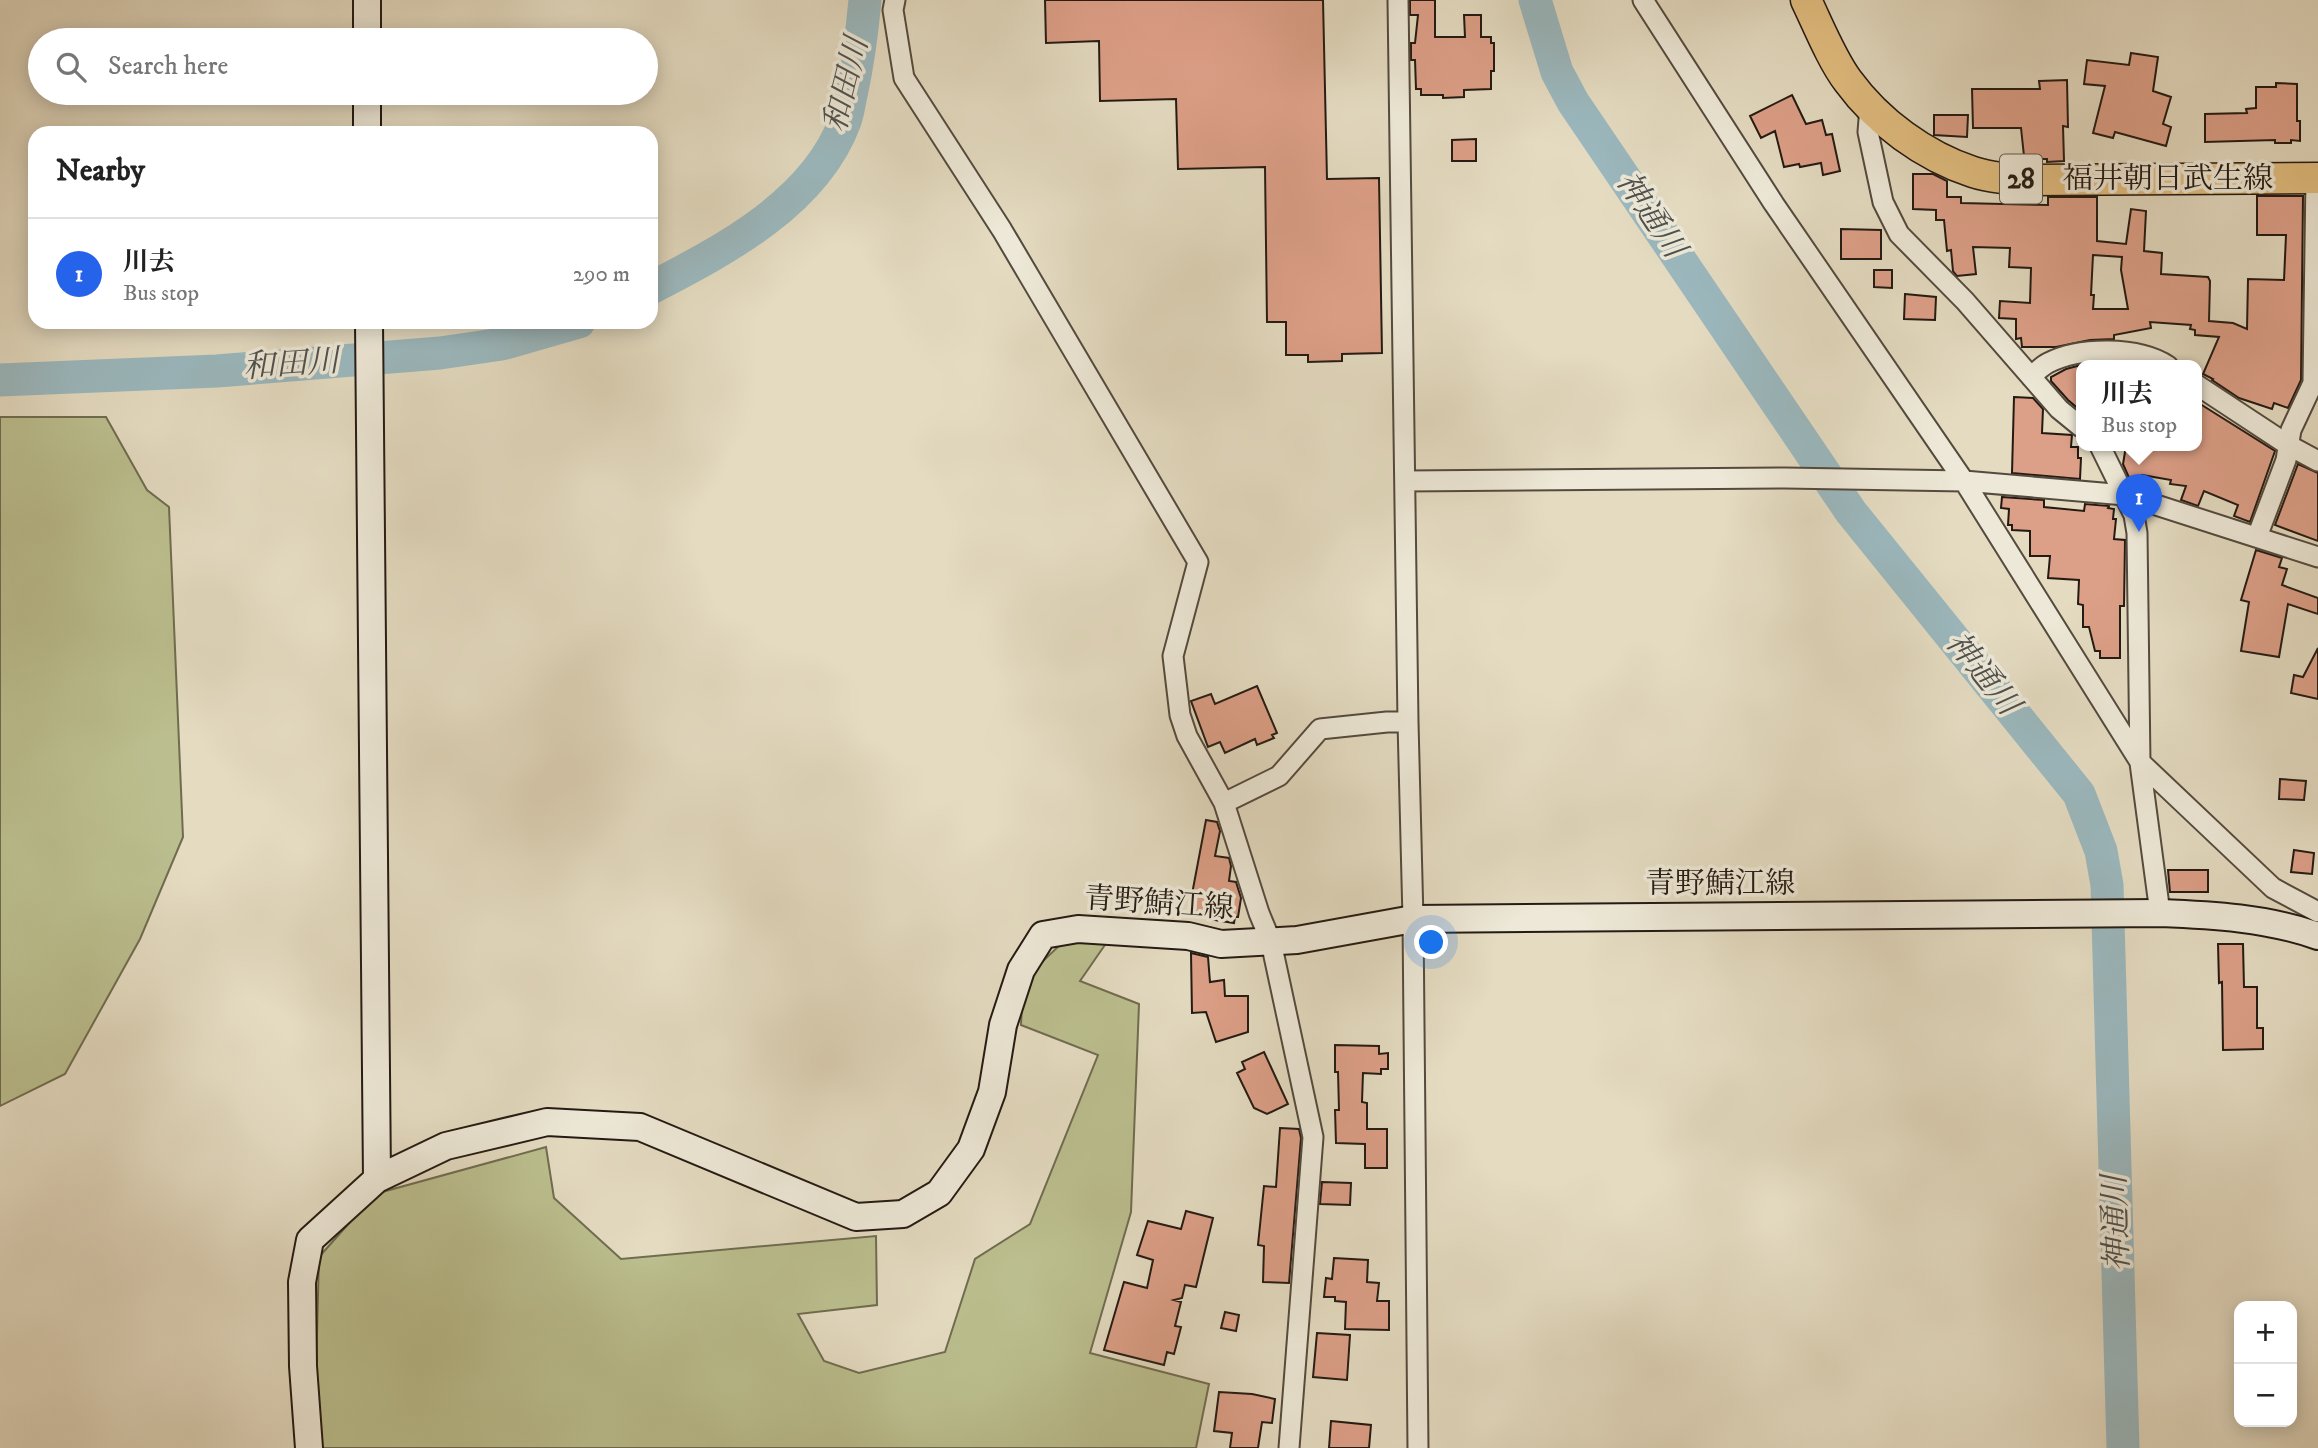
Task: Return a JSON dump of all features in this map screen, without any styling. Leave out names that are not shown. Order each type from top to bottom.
[{"type":"main road","points":[[367,0],[367,28]]},
{"type":"main road","name":"福井朝日武生線","points":[[1806,0],[1847,80],[1870,107],[1890,127],[1926,151],[1972,172],[2031,180],[2317,178]]},
{"type":"main road","points":[[367,105],[368,126]]},
{"type":"main road","points":[[369,329],[377,1179]]},
{"type":"main road","name":"青野鯖江線","points":[[309,1448],[303,1366],[302,1282],[310,1240],[377,1179],[446,1146],[547,1122],[640,1127],[856,1217],[903,1214],[939,1193],[971,1149],[992,1092],[1003,1025],[1021,970],[1043,935],[1078,929],[1188,936],[1221,944],[1297,940],[1413,919],[2153,913],[2220,915],[2266,922],[2318,936]]},
{"type":"street","points":[[895,0],[893,10],[904,78],[1002,230],[1198,562],[1173,656],[1180,715],[1197,773],[1224,803],[1271,942],[1313,1138],[1289,1448]]},
{"type":"street","points":[[1398,0],[1413,919],[1418,1448]]},
{"type":"street","points":[[1643,0],[1773,204],[1964,481],[2140,762],[2273,888],[2318,912]]},
{"type":"street","points":[[1870,107],[1868,132],[1881,191],[1899,234],[1965,302],[2059,409],[2076,423]]},
{"type":"street","points":[[2257,537],[2286,460],[2291,430],[2313,383],[2317,178]]},
{"type":"street","points":[[2031,377],[2048,363],[2079,353],[2125,351],[2157,360]]},
{"type":"street","points":[[2202,388],[2288,445],[2318,461]]},
{"type":"street","points":[[2103,451],[2134,515],[2137,533],[2140,762],[2153,913]]},
{"type":"street","points":[[1406,481],[1798,478],[1964,481],[2125,495],[2318,557]]},
{"type":"street","points":[[1224,803],[1279,776],[1320,729],[1408,722]]},
{"type":"green space","points":[[0,417],[106,417],[147,490],[169,507],[183,837],[140,939],[65,1074],[0,1106]]},
{"type":"green space","points":[[1107,942],[1080,981],[1139,1004],[1131,1212],[1090,1353],[1209,1384],[1196,1448],[314,1448],[319,1257],[375,1194],[546,1147],[554,1198],[621,1259],[876,1236],[877,1305],[798,1314],[824,1361],[859,1373],[945,1352],[975,1259],[1030,1224],[1098,1055],[1021,1025],[1023,980],[1062,943]]},
{"type":"building","points":[[1045,0],[1323,0],[1327,179],[1379,178],[1382,353],[1342,354],[1342,361],[1308,362],[1308,355],[1286,355],[1286,322],[1267,322],[1265,167],[1178,169],[1176,99],[1100,101],[1099,41],[1046,43]]},
{"type":"building","points":[[1410,0],[1435,0],[1435,37],[1465,37],[1464,15],[1481,15],[1481,37],[1491,37],[1491,43],[1494,43],[1491,89],[1464,90],[1464,97],[1421,95],[1421,89],[1416,89],[1415,60],[1411,60],[1411,43],[1415,43],[1418,15],[1410,15]]},
{"type":"building","points":[[2131,53],[2158,57],[2153,91],[2171,97],[2163,124],[2171,127],[2166,146],[2115,132],[2113,138],[2093,133],[2105,86],[2084,84],[2087,60],[2129,65]]},
{"type":"building","points":[[2067,80],[2068,127],[2063,126],[2064,161],[2047,162],[2047,159],[2039,159],[2039,155],[2024,156],[2021,128],[1973,128],[1972,89],[2040,89],[2039,81]]},
{"type":"building","points":[[2276,83],[2297,84],[2300,141],[2205,142],[2205,114],[2247,113],[2246,109],[2256,108],[2256,87],[2276,87]]},
{"type":"building","points":[[1792,95],[1806,124],[1822,120],[1826,135],[1832,134],[1840,171],[1823,175],[1821,163],[1784,167],[1775,131],[1761,138],[1750,116]]},
{"type":"building","points":[[1934,115],[1968,115],[1967,137],[1934,135]]},
{"type":"building","points":[[1476,139],[1476,161],[1452,161],[1452,140]]},
{"type":"building","points":[[1913,174],[1933,174],[1947,181],[1947,197],[1961,197],[1961,203],[2048,205],[2048,197],[2097,197],[2097,241],[2126,244],[2131,209],[2146,211],[2144,251],[2162,253],[2161,274],[2208,277],[2209,321],[2233,323],[2247,329],[2248,279],[2284,280],[2286,235],[2257,235],[2257,196],[2303,196],[2301,380],[2288,408],[2274,403],[2272,409],[2239,398],[2203,374],[2219,337],[2195,335],[2195,330],[2190,329],[2191,325],[2150,322],[2151,328],[2114,335],[2114,339],[2090,340],[2056,347],[2022,347],[2021,338],[2016,339],[2016,319],[1999,318],[2000,301],[2030,303],[2031,268],[2009,267],[2010,248],[1973,247],[1976,274],[1957,276],[1953,271],[1951,250],[1947,251],[1944,220],[1936,220],[1936,210],[1913,209]],"holes":[[[2093,255],[2122,257],[2121,270],[2128,309],[2093,309]]]},
{"type":"building","points":[[1841,229],[1881,230],[1881,259],[1841,259]]},
{"type":"building","points":[[1874,270],[1892,270],[1892,288],[1874,287]]},
{"type":"building","points":[[1905,294],[1936,297],[1935,320],[1904,319]]},
{"type":"building","points":[[2076,366],[2076,407],[2051,381],[2051,377]]},
{"type":"building","points":[[2014,397],[2033,398],[2043,409],[2042,433],[2072,435],[2071,447],[2076,447],[2078,458],[2081,458],[2080,479],[2012,473]]},
{"type":"building","points":[[2202,405],[2275,451],[2250,522],[2234,516],[2238,505],[2204,491],[2198,506],[2181,500],[2186,486],[2170,484],[2171,480],[2142,475],[2140,482],[2130,480],[2123,464],[2125,451],[2202,451]]},
{"type":"building","points":[[2298,464],[2318,473],[2318,541],[2275,525]]},
{"type":"building","points":[[2002,497],[2044,500],[2044,507],[2084,511],[2085,504],[2109,506],[2108,508],[2114,509],[2114,539],[2125,540],[2124,606],[2120,606],[2120,658],[2100,658],[2100,651],[2095,651],[2089,627],[2083,627],[2083,605],[2078,604],[2079,580],[2048,578],[2050,556],[2030,556],[2030,531],[2012,530],[2012,525],[2008,525],[2009,509],[2001,508]]},
{"type":"building","points":[[2256,550],[2282,558],[2279,567],[2287,569],[2282,585],[2318,598],[2318,614],[2288,604],[2279,657],[2241,651],[2249,602],[2241,600]]},
{"type":"building","points":[[2318,648],[2318,699],[2291,693],[2294,675],[2303,677]]},
{"type":"building","points":[[1257,686],[1277,733],[1272,735],[1274,738],[1257,745],[1255,739],[1225,753],[1220,742],[1208,747],[1191,701],[1211,694],[1215,704]]},
{"type":"building","points":[[2280,779],[2306,781],[2304,800],[2279,799]]},
{"type":"building","points":[[1206,820],[1217,822],[1220,831],[1215,856],[1229,858],[1229,881],[1236,882],[1241,898],[1238,917],[1235,917],[1234,923],[1208,919],[1209,914],[1189,910]]},
{"type":"building","points":[[2294,850],[2314,853],[2312,874],[2291,872]]},
{"type":"building","points":[[2168,870],[2208,870],[2208,892],[2170,892]]},
{"type":"building","points":[[2218,944],[2243,944],[2244,987],[2257,987],[2257,1028],[2263,1028],[2263,1049],[2223,1050],[2222,982],[2219,983]]},
{"type":"building","points":[[1191,953],[1208,957],[1210,982],[1224,980],[1225,996],[1248,996],[1248,1032],[1216,1042],[1206,1012],[1192,1013]]},
{"type":"building","points":[[1335,1045],[1379,1046],[1379,1054],[1388,1053],[1388,1069],[1381,1069],[1381,1074],[1363,1073],[1362,1102],[1367,1103],[1367,1129],[1387,1129],[1387,1168],[1365,1168],[1365,1144],[1336,1143],[1335,1110],[1339,1110]]},
{"type":"building","points":[[1264,1052],[1288,1104],[1267,1114],[1254,1108],[1237,1073],[1245,1069],[1242,1062]]},
{"type":"building","points":[[1280,1128],[1299,1129],[1301,1138],[1289,1283],[1263,1282],[1264,1246],[1258,1245],[1264,1186],[1276,1187]]},
{"type":"building","points":[[1322,1182],[1351,1183],[1350,1205],[1320,1204]]},
{"type":"building","points":[[1186,1211],[1213,1218],[1196,1287],[1185,1285],[1182,1298],[1174,1300],[1181,1302],[1175,1326],[1181,1327],[1174,1354],[1167,1352],[1164,1365],[1104,1350],[1124,1282],[1147,1288],[1153,1260],[1137,1255],[1148,1221],[1181,1229]]},
{"type":"building","points":[[1334,1258],[1368,1260],[1367,1282],[1379,1283],[1377,1301],[1389,1301],[1389,1330],[1345,1329],[1346,1302],[1335,1301],[1335,1297],[1324,1297],[1326,1278],[1332,1279]]},
{"type":"building","points":[[1225,1312],[1239,1315],[1236,1331],[1221,1328]]},
{"type":"building","points":[[1317,1333],[1350,1335],[1347,1380],[1313,1377]]},
{"type":"building","points":[[1219,1392],[1252,1394],[1275,1399],[1272,1423],[1262,1422],[1258,1448],[1230,1448],[1232,1433],[1214,1431]]},
{"type":"building","points":[[1331,1421],[1371,1425],[1369,1448],[1329,1448]]},
{"type":"waterway","name":"和田川","points":[[658,284],[737,240],[764,221],[790,200],[831,150],[846,118],[858,60],[865,0]]},
{"type":"waterway","name":"神通川","points":[[1535,0],[1557,72],[1573,102],[1851,512],[2079,794],[2101,851],[2107,885],[2123,1448]]},
{"type":"waterway","name":"和田川","points":[[0,380],[217,371],[440,353],[502,344],[554,329]]},
{"type":"place","name":"川去","points":[[2139,532]]}]
